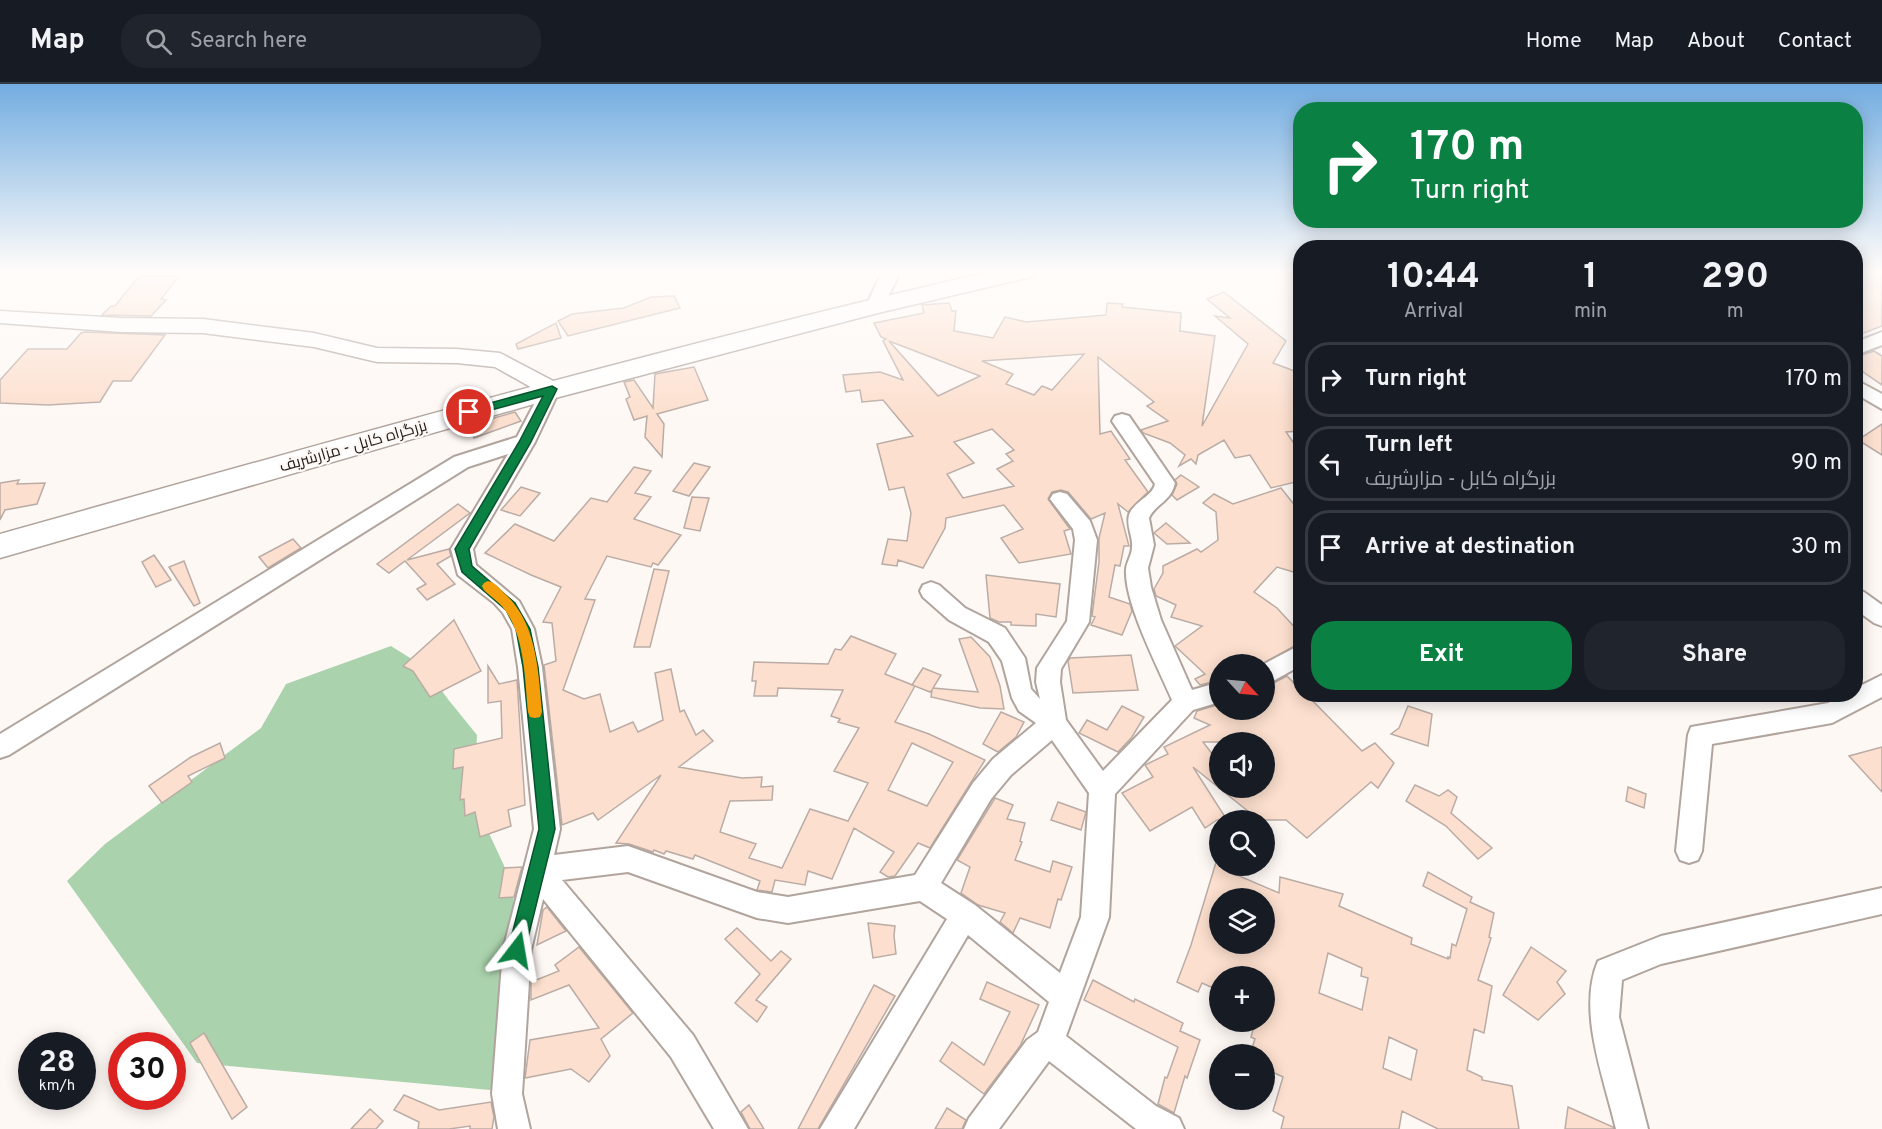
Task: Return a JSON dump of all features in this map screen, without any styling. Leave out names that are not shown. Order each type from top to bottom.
[{"type":"highway","name":"بزرگراه کابل - مزارشریف","points":[[0,546],[552,389],[818,321]]},
{"type":"street","points":[[57,321],[121,325],[203,326],[314,340],[377,355],[458,356],[500,360],[552,389],[525,442],[462,549],[466,569],[511,606],[523,629],[530,667],[547,829],[517,950],[507,1094],[514,1129]]},
{"type":"street","points":[[1863,346],[1882,338]]},
{"type":"street","points":[[1863,391],[1882,403]]},
{"type":"street","points":[[1122,421],[1165,483],[1165,491],[1161,497],[1144,508],[1139,517],[1143,545],[1136,568],[1140,591],[1185,702]]},
{"type":"street","points":[[0,747],[461,462],[525,442]]},
{"type":"street","points":[[1054,723],[1048,682],[1049,668],[1078,622],[1086,540],[1083,527],[1060,499]]},
{"type":"street","points":[[932,591],[957,614],[997,635],[1013,658],[1020,692],[1028,704],[1054,723],[1102,790],[1095,917],[1050,1042],[1038,1051],[980,1129]]},
{"type":"street","points":[[1863,603],[1882,617]]},
{"type":"street","points":[[1275,670],[1293,659]]},
{"type":"street","points":[[1863,696],[1882,685]]},
{"type":"street","points":[[1102,790],[1185,702],[1209,695]]},
{"type":"street","points":[[1689,851],[1700,735],[1832,713],[1852,702]]},
{"type":"street","points":[[923,887],[982,791],[1002,767],[1054,723]]},
{"type":"street","points":[[537,870],[628,859],[757,905],[788,910],[923,887],[965,915],[1065,996]]},
{"type":"street","points":[[537,870],[682,1046],[732,1129]]},
{"type":"street","points":[[1632,1129],[1604,1017],[1608,971],[1661,950],[1882,901]]},
{"type":"street","points":[[836,1129],[965,915]]},
{"type":"street","points":[[1050,1042],[1145,1117],[1168,1129]]},
{"type":"green space","points":[[391,646],[426,668],[477,735],[474,801],[514,887],[509,1068],[490,1090],[197,1063],[186,1048],[186,1032],[175,1032],[67,881],[105,844],[261,728],[286,684]]},
{"type":"building","points":[[558,321],[629,321],[568,336]]},
{"type":"building","points":[[885,321],[955,321],[954,331],[993,338],[1003,321],[1181,321],[1180,331],[1215,336],[1202,426],[1248,344],[1221,321],[1260,321],[1286,341],[1273,363],[1293,370],[1293,432],[1286,432],[1293,442],[1293,483],[1271,488],[1250,455],[1235,458],[1224,440],[1198,455],[1196,464],[1191,459],[1179,466],[1185,455],[1170,443],[1143,433],[1141,430],[1168,421],[1147,406],[1154,402],[1098,357],[1100,434],[1111,431],[1130,459],[1125,460],[1148,492],[1128,512],[1118,504],[1129,546],[1124,546],[1120,566],[1115,565],[1109,597],[1130,604],[1132,611],[1122,635],[1091,625],[1095,617],[1092,616],[1099,562],[1099,538],[1105,513],[1091,519],[1068,492],[1061,490],[1052,492],[1048,499],[1070,529],[1064,531],[1071,554],[1019,563],[1001,538],[1023,529],[1004,505],[946,518],[945,528],[923,568],[898,560],[897,566],[882,564],[888,539],[907,541],[911,513],[904,487],[889,490],[877,444],[913,436],[883,400],[862,402],[860,390],[846,392],[843,375],[880,372],[903,380],[883,341],[886,339],[881,337],[874,323]],"holes":[[[889,341],[980,376],[938,396]],[[1084,354],[1052,390],[1042,386],[1034,395],[1006,384],[1013,374],[982,361]],[[992,429],[1014,450],[1006,454],[1013,461],[997,469],[1014,486],[963,498],[947,474],[974,463],[954,442]]]},
{"type":"building","points":[[1863,321],[1882,321],[1882,326],[1863,333]]},
{"type":"building","points":[[556,323],[561,338],[518,349],[516,344]]},
{"type":"building","points":[[81,333],[165,335],[131,381],[113,381],[100,402],[48,405],[0,403],[0,380],[28,349],[67,349]]},
{"type":"building","points":[[1874,351],[1882,356],[1882,385],[1863,372],[1863,355]]},
{"type":"building","points":[[694,367],[708,400],[657,414],[664,424],[662,457],[645,437],[647,416],[634,420],[626,399],[630,397],[624,382],[634,380],[653,408],[655,374]]},
{"type":"building","points":[[515,412],[521,421],[474,438],[469,425]]},
{"type":"building","points":[[1882,424],[1882,455],[1863,443],[1863,437]]},
{"type":"building","points":[[694,463],[710,467],[689,496],[673,491]]},
{"type":"building","points":[[634,467],[651,471],[635,493],[651,497],[634,519],[681,535],[658,565],[653,563],[651,567],[607,556],[585,599],[595,600],[563,690],[584,699],[600,694],[610,732],[633,722],[638,732],[663,720],[655,673],[671,669],[680,712],[684,710],[696,735],[703,730],[713,741],[679,767],[742,778],[762,777],[761,787],[773,786],[772,800],[730,801],[720,832],[756,844],[749,858],[782,868],[810,809],[848,821],[868,783],[834,771],[859,728],[838,722],[840,719],[831,716],[843,690],[778,688],[777,696],[754,696],[756,681],[752,681],[754,662],[828,664],[835,649],[841,650],[851,636],[896,654],[885,674],[915,686],[895,722],[929,734],[985,760],[930,848],[918,843],[895,876],[888,877],[880,872],[894,852],[854,828],[832,879],[808,871],[805,885],[775,880],[772,892],[757,890],[760,881],[695,855],[693,859],[666,851],[664,854],[629,844],[616,843],[661,775],[598,820],[593,813],[562,825],[544,665],[556,661],[552,623],[543,622],[561,587],[485,553],[515,524],[554,541],[591,498],[607,502]],"holes":[[[912,743],[953,762],[927,806],[888,790]]]},
{"type":"building","points":[[1181,475],[1199,487],[1177,500],[1172,495],[1177,484],[1175,480]]},
{"type":"building","points":[[19,480],[17,484],[45,483],[37,504],[5,510],[0,520],[0,483]]},
{"type":"building","points":[[521,487],[540,493],[520,516],[501,510]]},
{"type":"building","points":[[1281,488],[1293,503],[1293,572],[1277,567],[1254,592],[1277,608],[1293,625],[1293,647],[1275,657],[1275,654],[1209,654],[1209,683],[1200,685],[1195,679],[1205,674],[1175,646],[1202,626],[1171,617],[1176,605],[1156,596],[1154,589],[1163,573],[1163,566],[1197,549],[1201,552],[1218,540],[1216,512],[1203,503],[1214,494],[1233,504]]},
{"type":"building","points":[[692,497],[709,498],[700,531],[684,528]]},
{"type":"building","points":[[458,504],[470,513],[407,560],[449,549],[451,556],[437,564],[455,584],[427,600],[417,589],[426,584],[405,561],[389,573],[377,564]]},
{"type":"building","points":[[1166,523],[1190,543],[1167,544],[1154,533]]},
{"type":"building","points":[[293,539],[301,548],[268,568],[259,557]]},
{"type":"building","points":[[154,555],[171,580],[156,587],[142,562]]},
{"type":"building","points":[[184,561],[200,603],[194,606],[169,567]]},
{"type":"building","points":[[654,569],[669,571],[650,647],[634,647]]},
{"type":"building","points":[[986,575],[1060,584],[1056,617],[1036,614],[1036,626],[1011,625],[1011,622],[999,622],[990,618]]},
{"type":"building","points":[[454,620],[481,671],[430,697],[413,671],[403,666]]},
{"type":"building","points":[[971,637],[990,657],[1000,686],[1004,709],[980,708],[931,697],[932,690],[930,692],[912,685],[923,668],[941,675],[933,688],[978,692],[959,639]]},
{"type":"building","points":[[1131,655],[1138,690],[1073,693],[1068,661],[1070,658]]},
{"type":"building","points":[[488,666],[499,684],[517,680],[525,805],[508,810],[511,826],[480,837],[475,812],[465,816],[464,799],[460,800],[463,767],[453,769],[454,749],[502,738],[501,701],[488,703]]},
{"type":"building","points":[[1287,676],[1293,682],[1293,702],[1314,702],[1362,751],[1375,743],[1394,763],[1378,788],[1371,782],[1307,838],[1286,820],[1275,820],[1275,810],[1247,810],[1232,798],[1275,798],[1275,732],[1209,732],[1209,742],[1203,742],[1209,750],[1209,780],[1193,767],[1209,792],[1209,798],[1213,798],[1221,810],[1209,810],[1209,825],[1205,828],[1192,807],[1150,831],[1122,793],[1153,777],[1145,765],[1168,754],[1164,747],[1210,725],[1194,718],[1197,711],[1209,707],[1209,720],[1275,720],[1275,682]]},
{"type":"building","points":[[1122,706],[1144,717],[1132,737],[1118,752],[1079,733],[1087,720],[1107,730]]},
{"type":"building","points":[[1408,706],[1432,714],[1428,746],[1391,734],[1399,728]]},
{"type":"building","points":[[1001,712],[1024,722],[1016,737],[998,752],[983,744]]},
{"type":"building","points":[[220,743],[225,758],[188,776],[192,782],[162,803],[149,786],[191,757]]},
{"type":"building","points":[[1882,747],[1882,792],[1849,756]]},
{"type":"building","points":[[1415,785],[1439,796],[1448,790],[1457,797],[1451,813],[1492,848],[1478,859],[1446,826],[1406,801]]},
{"type":"building","points":[[1628,787],[1646,794],[1644,808],[1626,801]]},
{"type":"building","points":[[995,798],[1013,805],[1007,819],[1025,823],[1020,841],[1022,842],[1015,860],[1050,872],[1053,861],[1072,867],[1061,900],[1058,899],[1050,928],[1020,918],[1013,933],[1000,922],[1005,913],[978,905],[961,893],[970,867],[957,860]]},
{"type":"building","points":[[1058,802],[1086,812],[1081,830],[1051,820]]},
{"type":"building","points":[[522,867],[514,897],[499,898],[504,868]]},
{"type":"building","points":[[1428,872],[1472,897],[1470,902],[1494,913],[1489,937],[1491,938],[1478,980],[1492,986],[1484,1033],[1474,1029],[1467,1070],[1482,1077],[1482,1080],[1512,1086],[1519,1129],[1438,1129],[1402,1111],[1399,1129],[1281,1129],[1284,1117],[1273,1111],[1283,1077],[1275,1073],[1275,1044],[1253,1044],[1255,1039],[1251,1037],[1252,1032],[1275,1032],[1275,966],[1209,966],[1209,986],[1202,983],[1198,992],[1177,982],[1212,876],[1239,876],[1267,888],[1209,888],[1209,954],[1275,954],[1275,891],[1279,893],[1280,877],[1343,894],[1339,906],[1412,938],[1411,944],[1448,959],[1452,944],[1456,946],[1467,909],[1423,886]],"holes":[[[1328,953],[1362,968],[1361,976],[1368,978],[1362,1010],[1319,993]],[[1389,1037],[1417,1050],[1411,1080],[1383,1068]]]},
{"type":"building","points":[[547,907],[566,931],[537,945],[543,910]]},
{"type":"building","points":[[868,923],[895,926],[896,954],[873,958]]},
{"type":"building","points":[[737,928],[771,961],[781,951],[791,959],[756,1000],[767,1007],[757,1022],[735,1003],[760,974],[725,939]]},
{"type":"building","points":[[579,947],[633,1013],[601,1039],[610,1056],[589,1082],[571,1069],[525,1078],[530,1040],[599,1028],[569,985],[531,1000],[531,982],[559,971],[555,965]]},
{"type":"building","points":[[1531,947],[1566,971],[1557,982],[1565,994],[1538,1020],[1503,995]]},
{"type":"building","points":[[1093,980],[1134,1002],[1135,999],[1183,1023],[1180,1031],[1200,1040],[1187,1078],[1185,1076],[1174,1113],[1158,1104],[1165,1077],[1167,1078],[1178,1047],[1084,1000]]},
{"type":"building","points":[[987,982],[1039,1005],[1020,1046],[984,1094],[940,1061],[952,1042],[984,1065],[1010,1012],[980,999]]},
{"type":"building","points":[[874,985],[895,996],[818,1129],[798,1129]]},
{"type":"building","points":[[204,1033],[247,1107],[232,1119],[190,1043]]},
{"type":"building","points":[[404,1095],[439,1110],[491,1102],[494,1117],[492,1129],[470,1129],[470,1126],[418,1129],[419,1122],[394,1110]]},
{"type":"building","points":[[749,1105],[764,1129],[750,1129],[741,1112]]},
{"type":"building","points":[[1568,1107],[1613,1127],[1614,1129],[1565,1129]]},
{"type":"building","points":[[947,1108],[966,1120],[962,1129],[935,1129]]},
{"type":"building","points":[[370,1109],[383,1121],[376,1129],[351,1129]]},
{"type":"slow traffic","points":[[488,586],[511,606],[523,629],[535,712]]},
{"type":"route","points":[[469,412],[552,389],[525,442],[462,549],[466,569],[511,606],[523,629],[530,667],[547,829],[517,950]]}]
